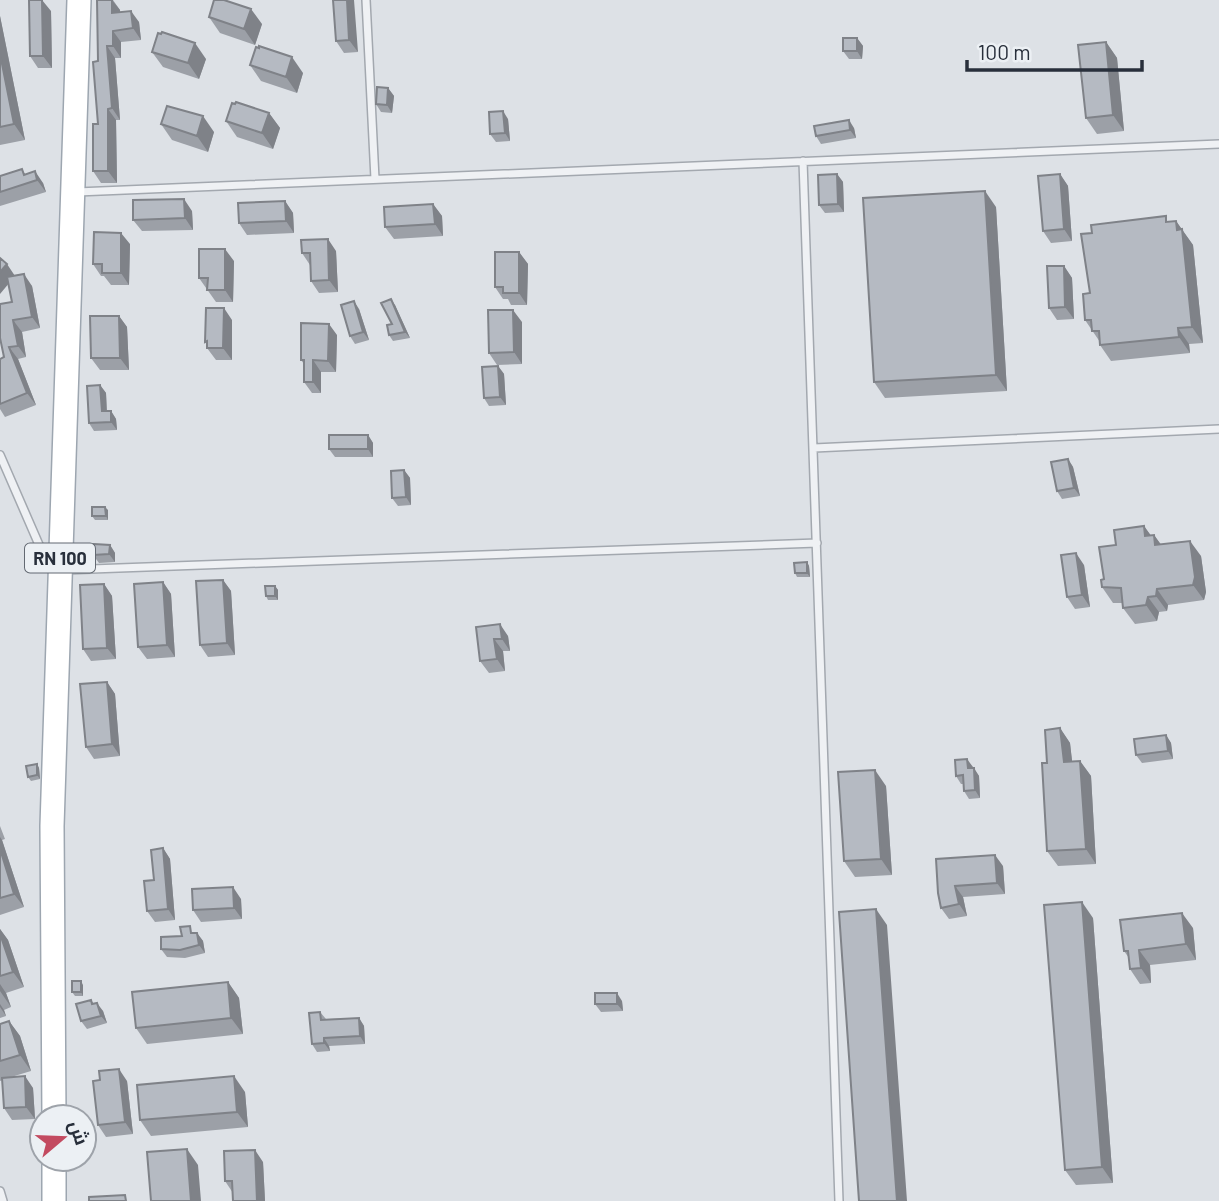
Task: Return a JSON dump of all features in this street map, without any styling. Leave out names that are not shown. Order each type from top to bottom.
[{"type":"main road","name":"RN 100","points":[[54,1103],[52,826],[79,0]]},
{"type":"main road","points":[[54,1173],[54,1201]]},
{"type":"lane","points":[[366,0],[375,179]]},
{"type":"lane","points":[[73,192],[1219,144]]},
{"type":"lane","points":[[803,161],[839,1201]]},
{"type":"lane","points":[[814,448],[1219,429]]},
{"type":"lane","points":[[0,455],[40,547]]},
{"type":"lane","points":[[60,570],[817,542]]},
{"type":"lane","points":[[0,1191],[3,1201]]},
{"type":"building","points":[[29,0],[42,0],[43,56],[30,56]]},
{"type":"building","points":[[97,0],[112,0],[112,13],[131,11],[133,28],[113,31],[113,46],[107,46],[112,108],[108,109],[108,171],[93,171],[93,124],[98,124],[93,62],[98,61]]},
{"type":"building","points":[[214,0],[224,0],[251,9],[244,29],[209,17]]},
{"type":"building","points":[[333,0],[347,0],[349,40],[336,41]]},
{"type":"building","points":[[158,33],[195,43],[188,63],[152,52]]},
{"type":"building","points":[[843,38],[857,38],[857,51],[843,51]]},
{"type":"building","points":[[1106,42],[1113,115],[1086,118],[1078,45]]},
{"type":"building","points":[[256,47],[292,57],[286,77],[250,65]]},
{"type":"building","points":[[0,54],[14,124],[0,127]]},
{"type":"building","points":[[377,87],[388,88],[387,105],[376,104]]},
{"type":"building","points":[[232,103],[269,113],[262,133],[226,121]]},
{"type":"building","points":[[167,106],[203,116],[197,136],[161,124]]},
{"type":"building","points":[[503,111],[505,133],[490,134],[489,112]]},
{"type":"building","points":[[849,120],[850,130],[816,136],[814,126]]},
{"type":"building","points":[[22,169],[24,175],[35,171],[37,180],[0,192],[0,176]]},
{"type":"building","points":[[837,174],[838,204],[819,205],[818,175]]},
{"type":"building","points":[[1060,174],[1064,229],[1043,231],[1038,176]]},
{"type":"building","points":[[985,191],[996,375],[874,382],[863,198]]},
{"type":"building","points":[[184,199],[185,218],[133,220],[133,200]]},
{"type":"building","points":[[285,201],[286,221],[239,223],[238,203]]},
{"type":"building","points":[[433,204],[435,224],[385,227],[384,207]]},
{"type":"building","points":[[1166,216],[1166,222],[1176,221],[1177,230],[1182,229],[1192,327],[1178,328],[1179,337],[1100,345],[1099,331],[1092,331],[1091,320],[1085,320],[1083,294],[1090,293],[1081,234],[1092,233],[1091,225]]},
{"type":"building","points":[[94,232],[121,233],[121,273],[102,273],[102,264],[93,264]]},
{"type":"building","points":[[328,239],[329,280],[311,281],[310,253],[302,253],[301,240]]},
{"type":"building","points":[[199,249],[225,249],[225,290],[207,290],[208,278],[199,278]]},
{"type":"building","points":[[495,252],[519,252],[519,293],[503,293],[503,287],[495,287]]},
{"type":"building","points":[[0,258],[7,264],[0,272]]},
{"type":"building","points":[[1047,266],[1064,266],[1065,307],[1049,308]]},
{"type":"building","points":[[24,274],[32,317],[13,320],[18,346],[9,347],[27,393],[0,404],[0,359],[4,357],[0,338],[0,304],[12,302],[7,277]]},
{"type":"building","points":[[391,299],[405,332],[389,335],[387,325],[392,324],[381,303]]},
{"type":"building","points":[[354,301],[363,332],[350,336],[341,305]]},
{"type":"building","points":[[206,308],[224,308],[223,348],[207,348]]},
{"type":"building","points":[[488,310],[513,310],[514,352],[489,353]]},
{"type":"building","points":[[90,316],[119,316],[120,358],[91,358]]},
{"type":"building","points":[[301,323],[329,324],[328,361],[313,360],[313,382],[304,382]]},
{"type":"building","points":[[498,366],[500,397],[484,398],[482,367]]},
{"type":"building","points":[[100,385],[102,411],[111,411],[111,422],[89,423],[87,386]]},
{"type":"building","points":[[329,435],[368,435],[368,449],[329,449]]},
{"type":"building","points":[[1068,459],[1074,488],[1057,491],[1051,462]]},
{"type":"building","points":[[404,470],[406,497],[392,498],[391,471]]},
{"type":"building","points":[[92,507],[105,507],[106,516],[92,516]]},
{"type":"building","points":[[1144,526],[1145,536],[1154,535],[1155,545],[1190,541],[1195,577],[1193,585],[1157,589],[1156,596],[1148,597],[1146,605],[1123,608],[1121,588],[1102,587],[1101,580],[1104,579],[1099,547],[1116,545],[1114,530]]},
{"type":"building","points":[[94,544],[110,545],[109,554],[93,555]]},
{"type":"building","points":[[1076,553],[1082,595],[1067,597],[1061,555]]},
{"type":"building","points":[[807,562],[807,573],[795,573],[794,563]]},
{"type":"building","points":[[223,580],[227,643],[200,645],[196,581]]},
{"type":"building","points":[[163,582],[167,645],[138,647],[134,584]]},
{"type":"building","points":[[104,584],[107,648],[83,649],[80,585]]},
{"type":"building","points":[[265,586],[275,586],[275,596],[266,596]]},
{"type":"building","points":[[500,624],[502,639],[494,639],[497,659],[480,661],[476,627]]},
{"type":"building","points":[[107,682],[112,744],[86,747],[80,684]]},
{"type":"building","points":[[1060,728],[1064,762],[1080,761],[1086,849],[1047,851],[1042,763],[1047,763],[1045,730]]},
{"type":"building","points":[[1166,735],[1168,751],[1136,755],[1134,739]]},
{"type":"building","points":[[967,759],[968,768],[974,768],[975,790],[964,791],[963,775],[956,776],[955,760]]},
{"type":"building","points":[[37,764],[37,775],[28,777],[26,766]]},
{"type":"building","points":[[875,770],[881,859],[844,861],[838,772]]},
{"type":"building","points":[[163,848],[168,909],[147,911],[144,881],[154,880],[151,850]]},
{"type":"building","points":[[0,849],[14,894],[0,898]]},
{"type":"building","points":[[995,855],[997,883],[955,886],[959,904],[941,908],[936,859]]},
{"type":"building","points":[[233,887],[234,908],[193,910],[192,889]]},
{"type":"building","points":[[1082,902],[1102,1167],[1065,1170],[1044,905]]},
{"type":"building","points":[[876,909],[897,1201],[859,1201],[839,912]]},
{"type":"building","points":[[1182,913],[1186,944],[1139,950],[1141,968],[1130,969],[1128,951],[1124,951],[1120,920]]},
{"type":"building","points":[[190,926],[191,933],[197,933],[199,945],[180,950],[161,949],[161,937],[182,936],[180,927]]},
{"type":"building","points":[[0,934],[13,972],[0,976]]},
{"type":"building","points":[[72,981],[81,981],[81,992],[72,992]]},
{"type":"building","points":[[228,982],[231,1018],[136,1028],[132,992]]},
{"type":"building","points":[[595,993],[617,993],[617,1004],[595,1004]]},
{"type":"building","points":[[91,1000],[92,1004],[97,1003],[101,1016],[81,1021],[76,1004]]},
{"type":"building","points":[[320,1012],[321,1020],[359,1018],[360,1036],[324,1038],[324,1043],[312,1044],[309,1013]]},
{"type":"building","points":[[9,1021],[20,1055],[0,1061],[0,1024]]},
{"type":"building","points":[[119,1069],[125,1122],[98,1125],[98,1103],[96,1103],[93,1081],[100,1080],[99,1071]]},
{"type":"building","points":[[25,1076],[26,1107],[4,1108],[2,1078]]},
{"type":"building","points":[[234,1076],[237,1112],[140,1120],[137,1085]]},
{"type":"building","points":[[187,1149],[191,1201],[151,1201],[147,1152]]},
{"type":"building","points":[[255,1150],[257,1201],[233,1201],[232,1181],[225,1181],[224,1151]]},
{"type":"building","points":[[125,1195],[126,1201],[89,1201],[89,1197]]}]
